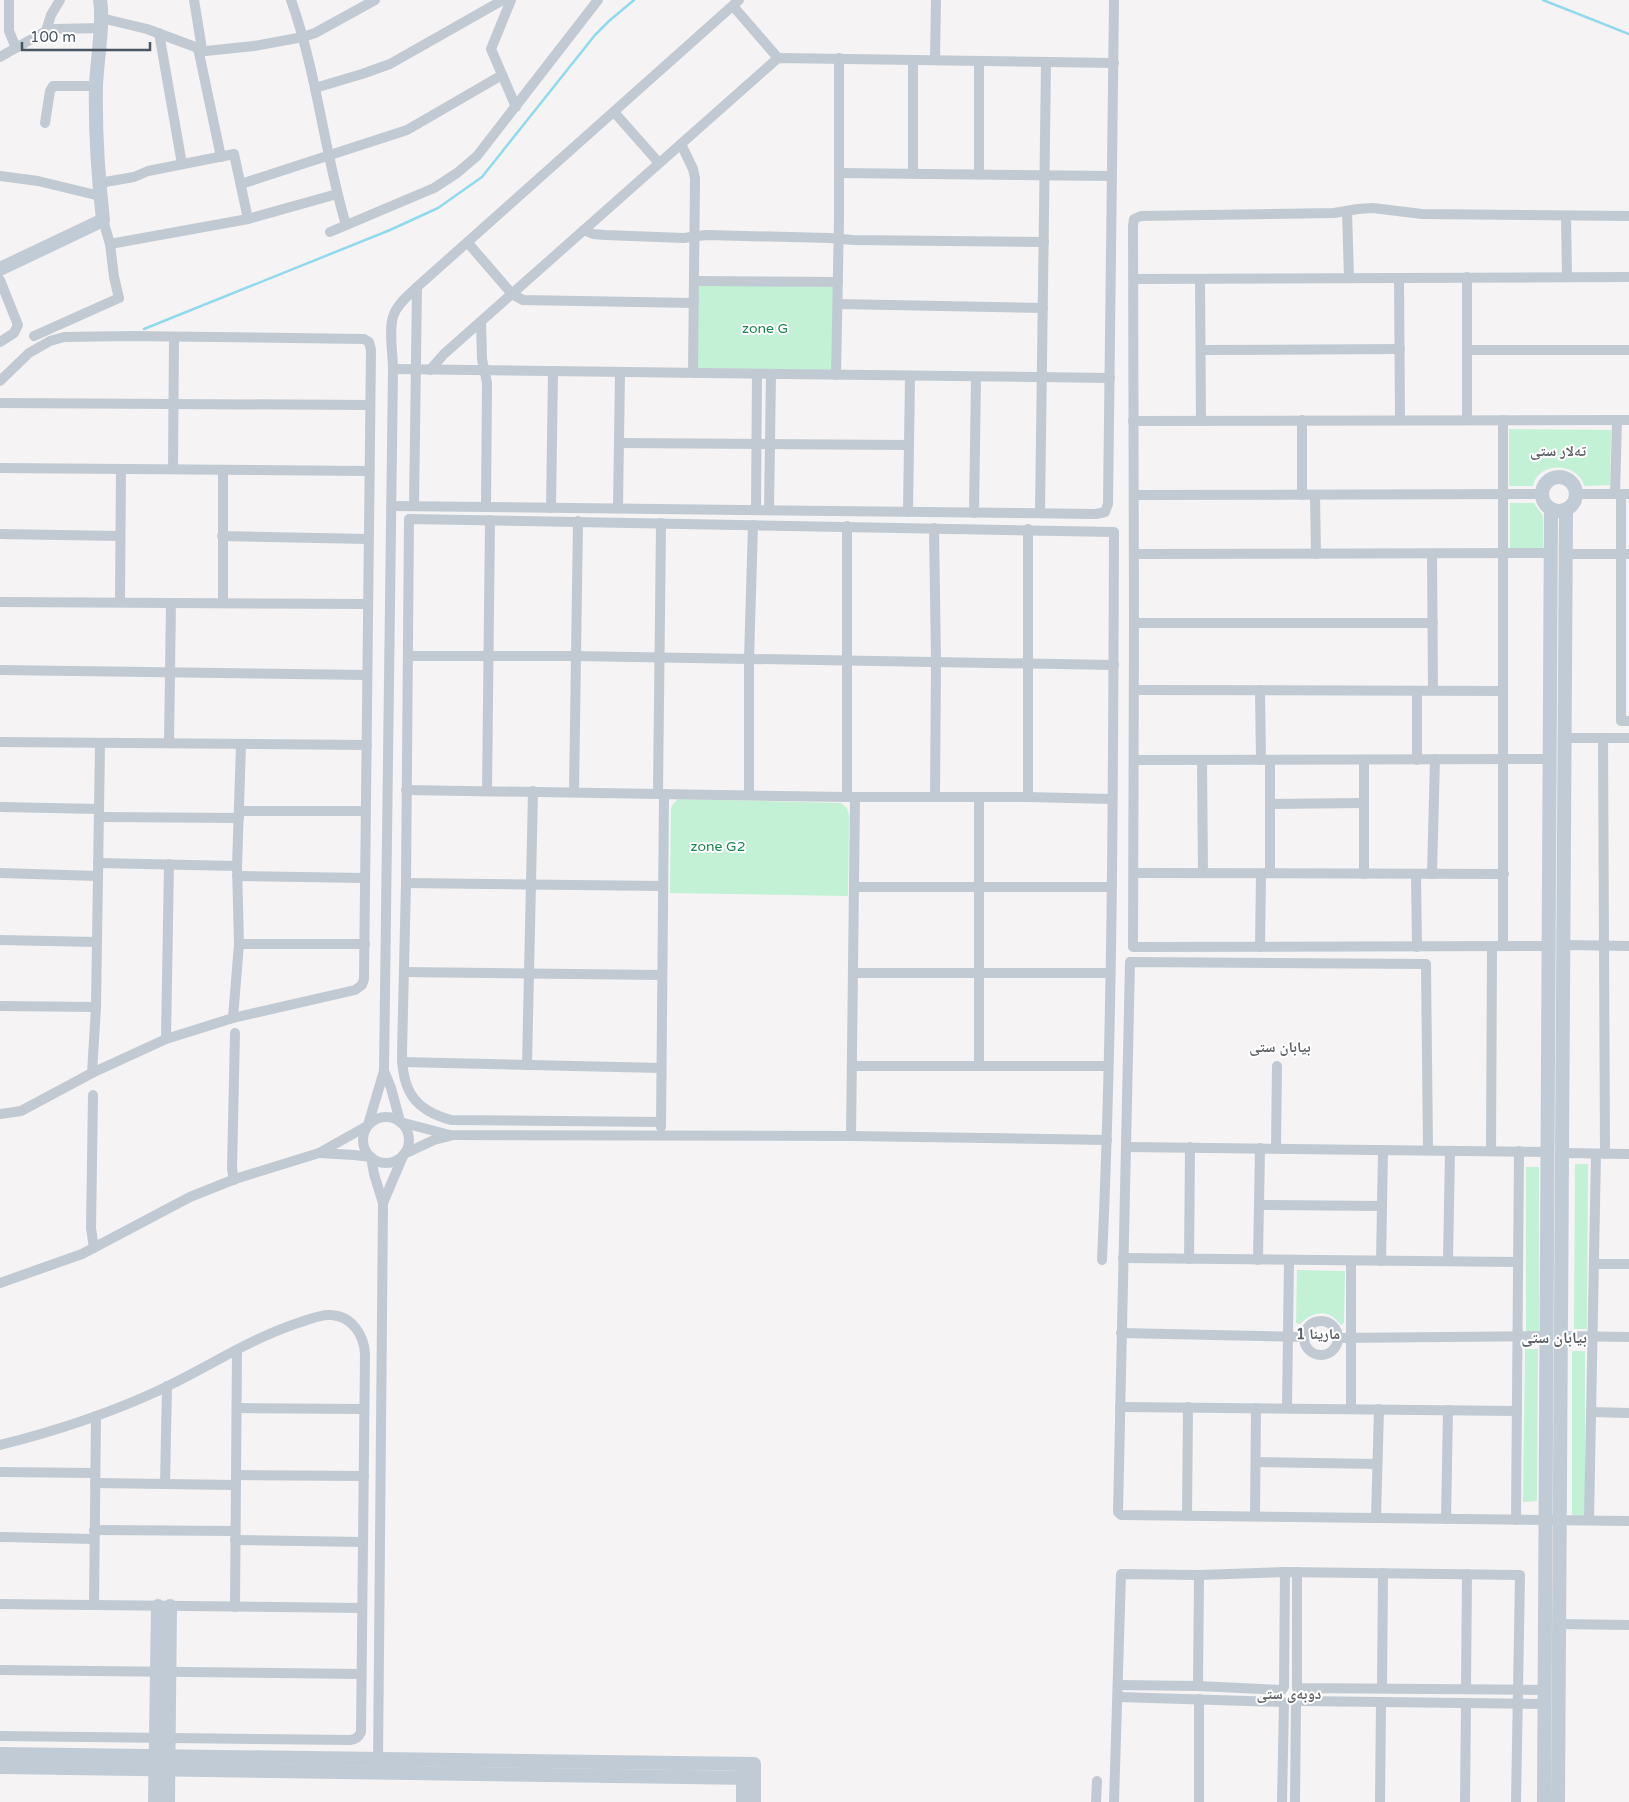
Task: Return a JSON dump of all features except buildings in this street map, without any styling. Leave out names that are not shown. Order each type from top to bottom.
[{"type":"street","points":[[9,0],[9,31],[16,48]]},
{"type":"street","points":[[46,31],[60,0]]},
{"type":"street","points":[[34,336],[117,299],[120,295],[114,277],[110,244],[103,220],[97,150],[96,86],[100,0]]},
{"type":"street","points":[[194,0],[200,49],[221,157]]},
{"type":"street","points":[[291,0],[303,37],[337,194],[346,225]]},
{"type":"street","points":[[0,57],[46,31],[100,23],[147,29],[206,51],[254,46],[303,37],[340,20],[375,0]]},
{"type":"street","points":[[315,88],[390,64],[503,0]]},
{"type":"street","points":[[511,0],[491,49],[516,107]]},
{"type":"street","points":[[330,232],[434,188],[457,173],[477,156],[598,0]]},
{"type":"street","points":[[935,60],[936,0]]},
{"type":"street","points":[[391,506],[1103,513],[1107,509],[1110,378],[1114,0]]},
{"type":"street","points":[[0,1283],[50,1266],[94,1248],[160,1211],[190,1197],[234,1180],[319,1153],[368,1125],[384,1071],[393,369],[392,321],[394,313],[417,287],[736,3],[778,58]]},
{"type":"street","points":[[160,34],[182,164]]},
{"type":"street","points":[[430,370],[444,354],[778,58],[1114,63]]},
{"type":"street","points":[[836,375],[839,239],[839,58]]},
{"type":"street","points":[[913,60],[913,174]]},
{"type":"street","points":[[979,174],[980,61]]},
{"type":"street","points":[[1040,513],[1046,62]]},
{"type":"street","points":[[242,184],[407,130],[502,75]]},
{"type":"street","points":[[45,123],[50,91],[53,86],[96,86]]},
{"type":"street","points":[[614,112],[659,163]]},
{"type":"street","points":[[681,144],[694,170],[695,178],[692,373]]},
{"type":"street","points":[[0,176],[100,190],[148,171],[234,154],[242,184],[248,219]]},
{"type":"street","points":[[839,173],[1112,176]]},
{"type":"street","points":[[110,244],[248,219],[337,194]]},
{"type":"street","points":[[1548,946],[1133,947],[1133,226],[1134,220],[1141,216],[1334,213],[1373,208],[1422,214],[1629,216]]},
{"type":"street","points":[[1346,211],[1349,278]]},
{"type":"street","points":[[1566,216],[1568,277]]},
{"type":"street","points":[[0,269],[103,220]]},
{"type":"street","points":[[584,230],[593,234],[605,235],[684,238],[706,235],[853,240],[1044,242]]},
{"type":"street","points":[[468,243],[512,294],[522,300],[694,303]]},
{"type":"street","points":[[1467,277],[1467,420]]},
{"type":"street","points":[[1133,279],[1629,277]]},
{"type":"street","points":[[1399,278],[1400,420]]},
{"type":"street","points":[[1200,279],[1201,421]]},
{"type":"street","points":[[0,280],[18,325],[14,333],[0,342]]},
{"type":"street","points":[[694,281],[838,282]]},
{"type":"street","points":[[414,506],[417,287]]},
{"type":"street","points":[[838,304],[1043,308]]},
{"type":"street","points":[[481,322],[484,370],[487,383],[486,507]]},
{"type":"street","points":[[0,381],[34,349],[64,337],[364,339],[369,342],[371,350],[368,471],[364,979],[362,985],[355,990],[233,1018],[166,1039],[92,1073],[22,1111],[0,1114]]},
{"type":"street","points":[[173,469],[174,337]]},
{"type":"street","points":[[1201,350],[1400,349]]},
{"type":"street","points":[[1467,350],[1629,350]]},
{"type":"street","points":[[393,369],[1110,378]]},
{"type":"street","points":[[551,508],[553,371]]},
{"type":"street","points":[[618,508],[620,372]]},
{"type":"street","points":[[756,510],[757,374]]},
{"type":"street","points":[[769,510],[771,374]]},
{"type":"street","points":[[908,512],[910,376]]},
{"type":"street","points":[[974,512],[976,377]]},
{"type":"street","points":[[0,403],[370,405]]},
{"type":"street","points":[[1302,420],[1302,494]]},
{"type":"street","points":[[1491,1151],[1498,946],[1504,874],[1503,420]]},
{"type":"street","points":[[1617,420],[1625,554],[1621,722],[1629,722]]},
{"type":"street","points":[[1133,421],[1629,420]]},
{"type":"street","points":[[619,443],[909,445]]},
{"type":"street","points":[[0,468],[368,471]]},
{"type":"street","points":[[120,602],[121,469]]},
{"type":"street","points":[[222,602],[224,470]]},
{"type":"street","points":[[1557,476],[1568,479],[1572,483],[1576,494],[1572,505],[1562,511],[1551,510],[1543,502],[1541,494],[1546,481],[1557,476]]},
{"type":"street","points":[[1315,494],[1316,554]]},
{"type":"street","points":[[1134,495],[1541,494]]},
{"type":"street","points":[[1576,494],[1622,494]]},
{"type":"street","points":[[1544,1802],[1551,510]]},
{"type":"street","points":[[1558,1802],[1566,510]]},
{"type":"street","points":[[661,1122],[450,1120],[424,1110],[413,1097],[405,1082],[402,1062],[406,883],[409,519],[1114,532],[1112,887],[1107,1140],[1102,1260]]},
{"type":"street","points":[[487,791],[490,520]]},
{"type":"street","points":[[574,792],[578,521]]},
{"type":"street","points":[[661,523],[658,658],[663,886],[661,1136]]},
{"type":"street","points":[[749,795],[749,659],[753,525]]},
{"type":"street","points":[[847,526],[847,661],[854,887],[851,1136]]},
{"type":"street","points":[[934,528],[936,662],[935,798]]},
{"type":"street","points":[[1028,529],[1028,797]]},
{"type":"street","points":[[0,534],[120,536]]},
{"type":"street","points":[[222,536],[368,539]]},
{"type":"street","points":[[1134,554],[1551,553]]},
{"type":"street","points":[[1432,554],[1433,690]]},
{"type":"street","points":[[1566,554],[1625,554]]},
{"type":"street","points":[[0,602],[368,604]]},
{"type":"street","points":[[169,743],[171,603]]},
{"type":"street","points":[[1134,623],[1433,623]]},
{"type":"street","points":[[408,656],[575,656],[1114,665]]},
{"type":"street","points":[[0,670],[367,675]]},
{"type":"street","points":[[1134,690],[1503,691]]},
{"type":"street","points":[[1260,690],[1270,804],[1260,947]]},
{"type":"street","points":[[1416,760],[1417,690]]},
{"type":"street","points":[[1565,738],[1629,738]]},
{"type":"street","points":[[1589,1520],[1594,1264],[1601,1154],[1605,945],[1603,738]]},
{"type":"street","points":[[0,742],[367,745]]},
{"type":"street","points":[[92,1073],[96,1007],[100,744]]},
{"type":"street","points":[[233,1018],[239,944],[237,871],[241,745]]},
{"type":"street","points":[[1134,760],[1550,759]]},
{"type":"street","points":[[1202,760],[1203,873]]},
{"type":"street","points":[[1364,760],[1364,874]]},
{"type":"street","points":[[1432,874],[1434,760]]},
{"type":"street","points":[[406,790],[1112,799]]},
{"type":"street","points":[[527,1065],[533,791]]},
{"type":"street","points":[[978,1066],[979,797]]},
{"type":"street","points":[[1270,804],[1364,803]]},
{"type":"street","points":[[0,807],[99,813],[239,814],[365,811]]},
{"type":"street","points":[[1550,852],[1564,853]]},
{"type":"street","points":[[98,863],[169,864],[237,871],[365,878]]},
{"type":"street","points":[[166,1039],[169,864]]},
{"type":"street","points":[[0,873],[98,876]]},
{"type":"street","points":[[1134,873],[1504,874]]},
{"type":"street","points":[[1416,874],[1417,947]]},
{"type":"street","points":[[406,883],[531,886],[663,886]]},
{"type":"street","points":[[854,887],[1112,887]]},
{"type":"street","points":[[0,940],[97,942]]},
{"type":"street","points":[[239,944],[364,944]]},
{"type":"street","points":[[1564,944],[1629,946]]},
{"type":"street","points":[[1428,1150],[1426,964],[1130,962],[1118,1512],[1121,1514],[1629,1521]]},
{"type":"street","points":[[404,972],[662,975]]},
{"type":"street","points":[[854,973],[1110,973]]},
{"type":"street","points":[[0,1006],[96,1007]]},
{"type":"street","points":[[234,1180],[232,1169],[235,1033]]},
{"type":"street","points":[[402,1062],[661,1068]]},
{"type":"street","points":[[853,1066],[1108,1066]]},
{"type":"street","points":[[1276,1148],[1277,1066]]},
{"type":"street","points":[[384,1071],[391,1088],[400,1122]]},
{"type":"street","points":[[93,1095],[91,1228],[94,1248]]},
{"type":"street","points":[[378,1766],[383,1203],[371,1158],[363,1142],[364,1131],[368,1125],[372,1121],[383,1117],[395,1118],[400,1122],[409,1135],[409,1145],[383,1203]]},
{"type":"street","points":[[400,1122],[450,1135],[851,1136],[1107,1140]]},
{"type":"street","points":[[319,1153],[354,1154],[382,1163],[388,1163],[394,1162],[404,1154],[434,1140],[450,1135]]},
{"type":"street","points":[[1126,1147],[1548,1152]]},
{"type":"street","points":[[1189,1259],[1190,1147]]},
{"type":"street","points":[[1258,1260],[1260,1148]]},
{"type":"street","points":[[1381,1261],[1383,1150]]},
{"type":"street","points":[[1448,1261],[1450,1151]]},
{"type":"street","points":[[1516,1520],[1518,1152]]},
{"type":"street","points":[[1563,1154],[1629,1154]]},
{"type":"street","points":[[1259,1206],[1382,1206]]},
{"type":"street","points":[[1123,1258],[1518,1262]]},
{"type":"street","points":[[1287,1408],[1289,1260]]},
{"type":"street","points":[[1351,1260],[1351,1409]]},
{"type":"street","points":[[1594,1264],[1629,1264]]},
{"type":"street","points":[[1548,1267],[1562,1266]]},
{"type":"street","points":[[0,1445],[57,1430],[128,1404],[291,1325],[330,1315],[343,1318],[353,1324],[363,1339],[365,1354],[364,1476],[361,1732],[359,1737],[355,1740],[0,1736]]},
{"type":"street","points":[[1319,1320],[1334,1327],[1338,1338],[1335,1348],[1326,1355],[1320,1355],[1310,1352],[1306,1348],[1303,1337],[1308,1326],[1319,1320]]},
{"type":"street","points":[[1122,1333],[1303,1337]]},
{"type":"street","points":[[1338,1338],[1547,1336]]},
{"type":"street","points":[[1562,1336],[1629,1336]]},
{"type":"street","points":[[234,1607],[237,1350]]},
{"type":"street","points":[[165,1484],[167,1386]]},
{"type":"street","points":[[1120,1407],[1517,1410]]},
{"type":"street","points":[[1187,1515],[1188,1407]]},
{"type":"street","points":[[237,1408],[364,1410]]},
{"type":"street","points":[[1255,1516],[1256,1408]]},
{"type":"street","points":[[1376,1518],[1379,1409]]},
{"type":"street","points":[[1446,1519],[1448,1410]]},
{"type":"street","points":[[1591,1412],[1629,1413]]},
{"type":"street","points":[[94,1605],[96,1416]]},
{"type":"street","points":[[1256,1462],[1377,1464]]},
{"type":"street","points":[[0,1472],[165,1484],[364,1476]]},
{"type":"street","points":[[0,1538],[94,1534],[235,1536],[363,1542]]},
{"type":"street","points":[[1282,1802],[1283,1703],[1280,1695],[1283,1689],[1285,1572]]},
{"type":"street","points":[[1114,1802],[1121,1574],[1199,1575],[1285,1572],[1520,1575],[1516,1802]]},
{"type":"street","points":[[1295,1802],[1297,1702],[1300,1693],[1297,1688],[1297,1572]]},
{"type":"street","points":[[1382,1688],[1383,1573]]},
{"type":"street","points":[[1466,1689],[1467,1574]]},
{"type":"street","points":[[1198,1686],[1199,1575]]},
{"type":"street","points":[[0,1604],[362,1608]]},
{"type":"street","points":[[164,1606],[162,1763],[168,1802]]},
{"type":"street","points":[[1544,1638],[1559,1631],[1629,1625]]},
{"type":"street","points":[[0,1670],[361,1674]]},
{"type":"street","points":[[1118,1685],[1283,1689],[1289,1685],[1297,1688],[1517,1690],[1544,1697]]},
{"type":"street","points":[[1439,1689],[1439,1702]]},
{"type":"street","points":[[1118,1697],[1199,1699],[1283,1703],[1290,1705],[1297,1702],[1466,1702],[1517,1704],[1544,1697]]},
{"type":"street","points":[[1199,1699],[1199,1802]]},
{"type":"street","points":[[1380,1802],[1381,1702]]},
{"type":"street","points":[[1465,1802],[1466,1702]]},
{"type":"street","points":[[0,1754],[162,1763]]},
{"type":"street","points":[[155,1802],[162,1763]]},
{"type":"street","points":[[0,1767],[162,1763],[747,1773]]},
{"type":"street","points":[[743,1802],[747,1773]]},
{"type":"street","points":[[747,1773],[754,1802]]},
{"type":"street","points":[[1096,1802],[1097,1781]]},
{"type":"green space","name":"zone G","points":[[697,284],[835,287],[833,371],[696,368]]},
{"type":"green space","points":[[1509,429],[1611,430],[1610,485],[1584,486],[1574,472],[1558,468],[1542,472],[1536,478],[1533,486],[1509,486]]},
{"type":"green space","points":[[1510,503],[1534,503],[1543,516],[1543,549],[1510,550]]},
{"type":"green space","name":"zone G2","points":[[678,799],[841,803],[847,808],[849,816],[848,896],[670,893],[671,808]]},
{"type":"green space","points":[[1575,1164],[1588,1164],[1587,1329],[1574,1329]]},
{"type":"green space","points":[[1526,1167],[1539,1167],[1539,1332],[1526,1332]]},
{"type":"green space","points":[[1297,1270],[1345,1271],[1344,1322],[1342,1325],[1333,1317],[1324,1313],[1311,1316],[1300,1324],[1296,1323]]},
{"type":"green space","points":[[1525,1349],[1538,1349],[1537,1501],[1523,1502]]},
{"type":"green space","points":[[1572,1351],[1585,1351],[1585,1516],[1572,1516]]},
{"type":"waterway","points":[[144,329],[390,230],[438,208],[482,177],[595,35],[634,0]]},
{"type":"waterway","points":[[1543,0],[1629,34]]},
{"type":"district","name":"ته‌لار ستی","points":[[1558,451]]},
{"type":"district","name":"بیابان ستی","points":[[1280,1047]]},
{"type":"district","name":"مارینا 1","points":[[1318,1334]]},
{"type":"district","name":"بیابان ستی","points":[[1554,1338]]},
{"type":"district","name":"دوبه‌ی ستی","points":[[1289,1694]]}]
